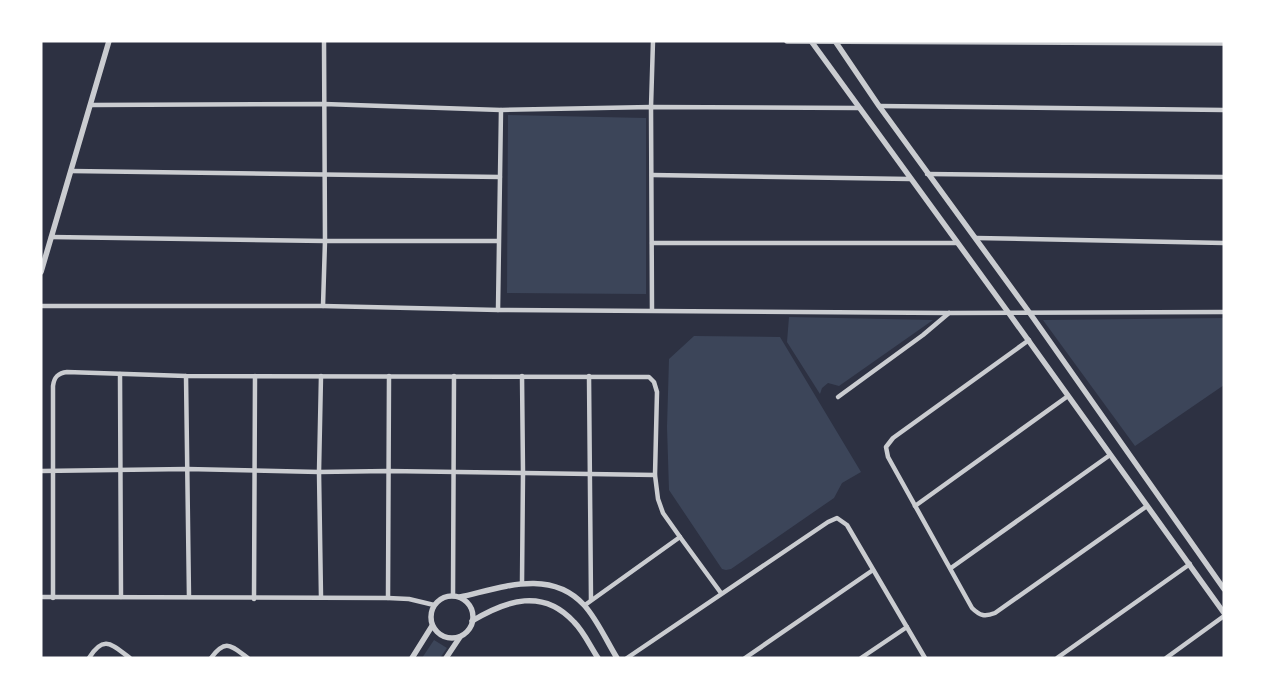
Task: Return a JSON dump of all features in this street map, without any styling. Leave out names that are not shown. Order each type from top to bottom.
[{"type":"street","points":[[41,272],[109,41]]},
{"type":"street","points":[[323,306],[325,241],[324,41]]},
{"type":"street","points":[[652,310],[651,107],[653,41]]},
{"type":"street","points":[[787,41],[1224,43]]},
{"type":"street","points":[[811,41],[956,243],[1029,340],[1224,614],[1166,658]]},
{"type":"street","points":[[835,41],[879,106],[1029,312],[1224,589]]},
{"type":"street","points":[[91,105],[324,104],[501,110],[651,107],[858,108]]},
{"type":"street","points":[[879,106],[1224,110]]},
{"type":"street","points":[[498,310],[501,110]]},
{"type":"street","points":[[71,171],[500,177]]},
{"type":"street","points":[[928,174],[1224,177]]},
{"type":"street","points":[[652,175],[910,179]]},
{"type":"street","points":[[51,237],[325,241],[498,240]]},
{"type":"street","points":[[976,238],[1224,243]]},
{"type":"street","points":[[652,243],[956,243]]},
{"type":"street","points":[[41,306],[323,306],[498,310],[949,313],[1224,312]]},
{"type":"street","points":[[838,397],[923,335],[949,313]]},
{"type":"street","points":[[1029,340],[893,438],[886,447],[888,457],[976,612],[988,616],[995,613],[1147,506]]},
{"type":"street","points":[[52,598],[54,381],[59,374],[67,372],[186,376],[646,376],[654,382],[657,392],[655,475],[658,499],[668,520],[721,593]]},
{"type":"street","points":[[120,374],[121,597]]},
{"type":"street","points":[[186,376],[189,597]]},
{"type":"street","points":[[254,599],[253,472],[255,376]]},
{"type":"street","points":[[321,376],[319,472],[321,597]]},
{"type":"street","points":[[388,598],[389,376]]},
{"type":"street","points":[[452,596],[454,376]]},
{"type":"street","points":[[522,376],[522,582]]},
{"type":"street","points":[[589,376],[591,600]]},
{"type":"street","points":[[915,506],[1068,396]]},
{"type":"street","points":[[951,568],[1110,454]]},
{"type":"street","points":[[41,471],[388,471],[655,475]]},
{"type":"street","points":[[627,658],[832,520],[840,519],[847,525],[925,658]]},
{"type":"street","points":[[585,605],[680,537]]},
{"type":"street","points":[[1057,658],[1190,564]]},
{"type":"street","points":[[745,658],[873,570]]},
{"type":"street","points":[[460,597],[470,607],[473,614],[472,621],[465,633],[460,636],[447,638],[432,626],[430,619],[434,605],[439,600],[452,596],[460,597],[522,582],[556,588],[574,596],[585,605],[617,658]]},
{"type":"street","points":[[41,597],[388,598],[434,605]]},
{"type":"street","points":[[472,621],[491,610],[521,600],[545,603],[569,617],[576,624],[598,658]]},
{"type":"street","points":[[412,658],[432,626]]},
{"type":"street","points":[[861,658],[907,627]]},
{"type":"street","points":[[446,658],[460,636]]},
{"type":"street","points":[[89,658],[98,645],[103,644],[113,646],[130,658]]},
{"type":"street","points":[[212,658],[221,646],[224,645],[234,648],[248,658]]},
{"type":"shaded area","points":[[508,115],[646,118],[646,294],[507,293]]},
{"type":"shaded area","points":[[789,317],[933,320],[839,386],[828,383],[822,388],[820,394],[787,342]]},
{"type":"shaded area","points":[[1224,318],[1224,385],[1135,446],[1043,320]]},
{"type":"shaded area","points":[[694,336],[780,337],[861,472],[842,483],[834,498],[731,569],[726,570],[722,569],[669,490],[667,427],[669,359]]},
{"type":"shaded area","points":[[434,640],[447,648],[440,658],[422,658]]}]
